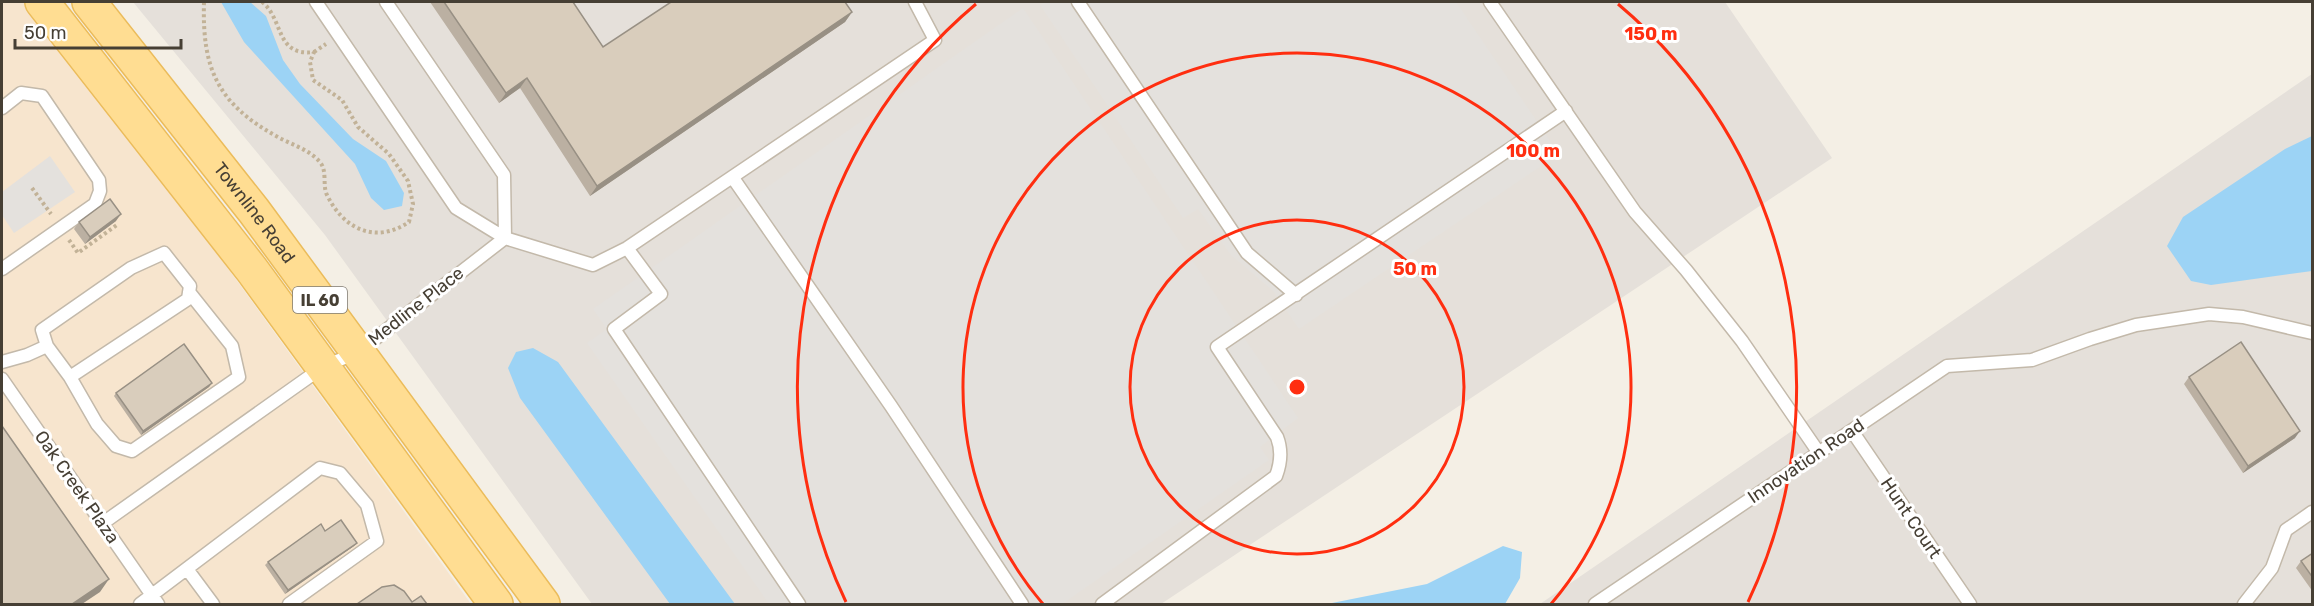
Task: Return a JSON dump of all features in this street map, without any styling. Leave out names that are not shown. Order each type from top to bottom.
[{"type":"main road","name":"Townline Road","points":[[42,2],[252,270],[496,604]]},
{"type":"main road","name":"Townline Road","points":[[89,2],[255,211],[543,604]]},
{"type":"lane","points":[[316,2],[456,208],[505,238],[593,265],[627,248],[935,40],[915,2]]},
{"type":"lane","points":[[386,2],[504,175],[505,238]]},
{"type":"lane","points":[[1078,2],[1247,252],[1296,295]]},
{"type":"lane","points":[[1490,2],[1635,212],[1686,270],[1742,340],[1819,453]]},
{"type":"lane","points":[[2,108],[21,93],[42,96],[99,180],[100,191],[95,204],[2,269]]},
{"type":"lane","points":[[1102,604],[1275,476],[1281,453],[1279,441],[1217,347],[1566,111]]},
{"type":"lane","points":[[733,178],[891,406],[1020,604]]},
{"type":"lane","name":"Medline Place","points":[[103,523],[323,367],[358,352],[505,238]]},
{"type":"lane","points":[[627,248],[661,294],[614,329],[799,604]]},
{"type":"lane","points":[[70,377],[188,299],[189,292],[190,286],[164,253],[131,268],[42,330],[47,346],[70,377],[103,432],[116,446],[132,451],[239,377],[232,346],[189,292]]},
{"type":"lane","name":"Innovation Road","points":[[1595,604],[1947,366],[2032,360],[2136,325],[2209,314],[2243,317],[2313,333]]},
{"type":"lane","points":[[2,362],[47,346]]},
{"type":"lane","name":"Oak Creek Plaza","points":[[2,379],[155,600]]},
{"type":"lane","name":"Hunt Court","points":[[1852,431],[1971,604]]},
{"type":"lane","points":[[140,604],[155,600],[187,569],[320,468],[340,473],[368,505],[376,541],[289,604]]},
{"type":"lane","points":[[2244,604],[2272,568],[2286,530],[2313,512]]},
{"type":"lane","points":[[187,569],[213,604]]},
{"type":"path","points":[[204,2],[204,26],[212,76],[231,103],[253,123],[301,148],[320,161],[325,174],[326,194],[343,217],[360,231],[380,233],[396,231],[409,222],[413,204],[408,181],[389,154],[358,127],[342,100],[313,80],[310,63],[314,52],[301,54],[286,44],[268,6],[262,2]]},
{"type":"shaded area","points":[[2,2],[24,2],[117,115],[471,604],[2,604]]},
{"type":"shaded area","points":[[133,2],[1725,2],[1832,158],[1161,604],[592,604],[325,235]]},
{"type":"shaded area","points":[[1046,2],[1456,2],[1559,154],[1299,329],[1273,291],[1231,255],[1198,209],[1183,218],[1040,5]]},
{"type":"shaded area","points":[[1023,8],[1298,418],[1260,447],[1269,460],[1062,604],[769,604],[587,343],[607,329],[593,309]]},
{"type":"shaded area","points":[[2312,74],[2312,604],[1540,604]]},
{"type":"shaded area","points":[[50,156],[75,192],[14,233],[2,215],[2,192]]},
{"type":"water","points":[[221,2],[250,2],[266,16],[283,60],[300,84],[353,139],[386,161],[404,193],[402,206],[384,210],[371,198],[355,164],[244,42]]},
{"type":"water","points":[[2312,136],[2312,271],[2211,285],[2191,281],[2167,246],[2183,217],[2285,149]]},
{"type":"water","points":[[533,348],[558,362],[735,604],[670,604],[520,398],[508,368],[516,352]]},
{"type":"water","points":[[1503,546],[1522,552],[1520,578],[1505,604],[1327,604],[1427,584]]},
{"type":"building","points":[[444,2],[573,2],[603,47],[671,2],[845,2],[852,12],[597,186],[527,78],[506,93]]},
{"type":"building","points":[[110,199],[121,214],[90,237],[79,222]]},
{"type":"building","points":[[2241,342],[2300,431],[2248,466],[2189,377]]},
{"type":"building","points":[[184,344],[212,383],[143,431],[116,393]]},
{"type":"building","points":[[2,426],[109,579],[72,604],[2,604]]},
{"type":"building","points":[[341,520],[357,543],[288,590],[268,562],[321,524],[325,531]]},
{"type":"building","points":[[2313,553],[2313,578],[2301,561]]},
{"type":"building","points":[[394,585],[404,591],[412,602],[421,596],[427,604],[357,604],[382,587]]}]
